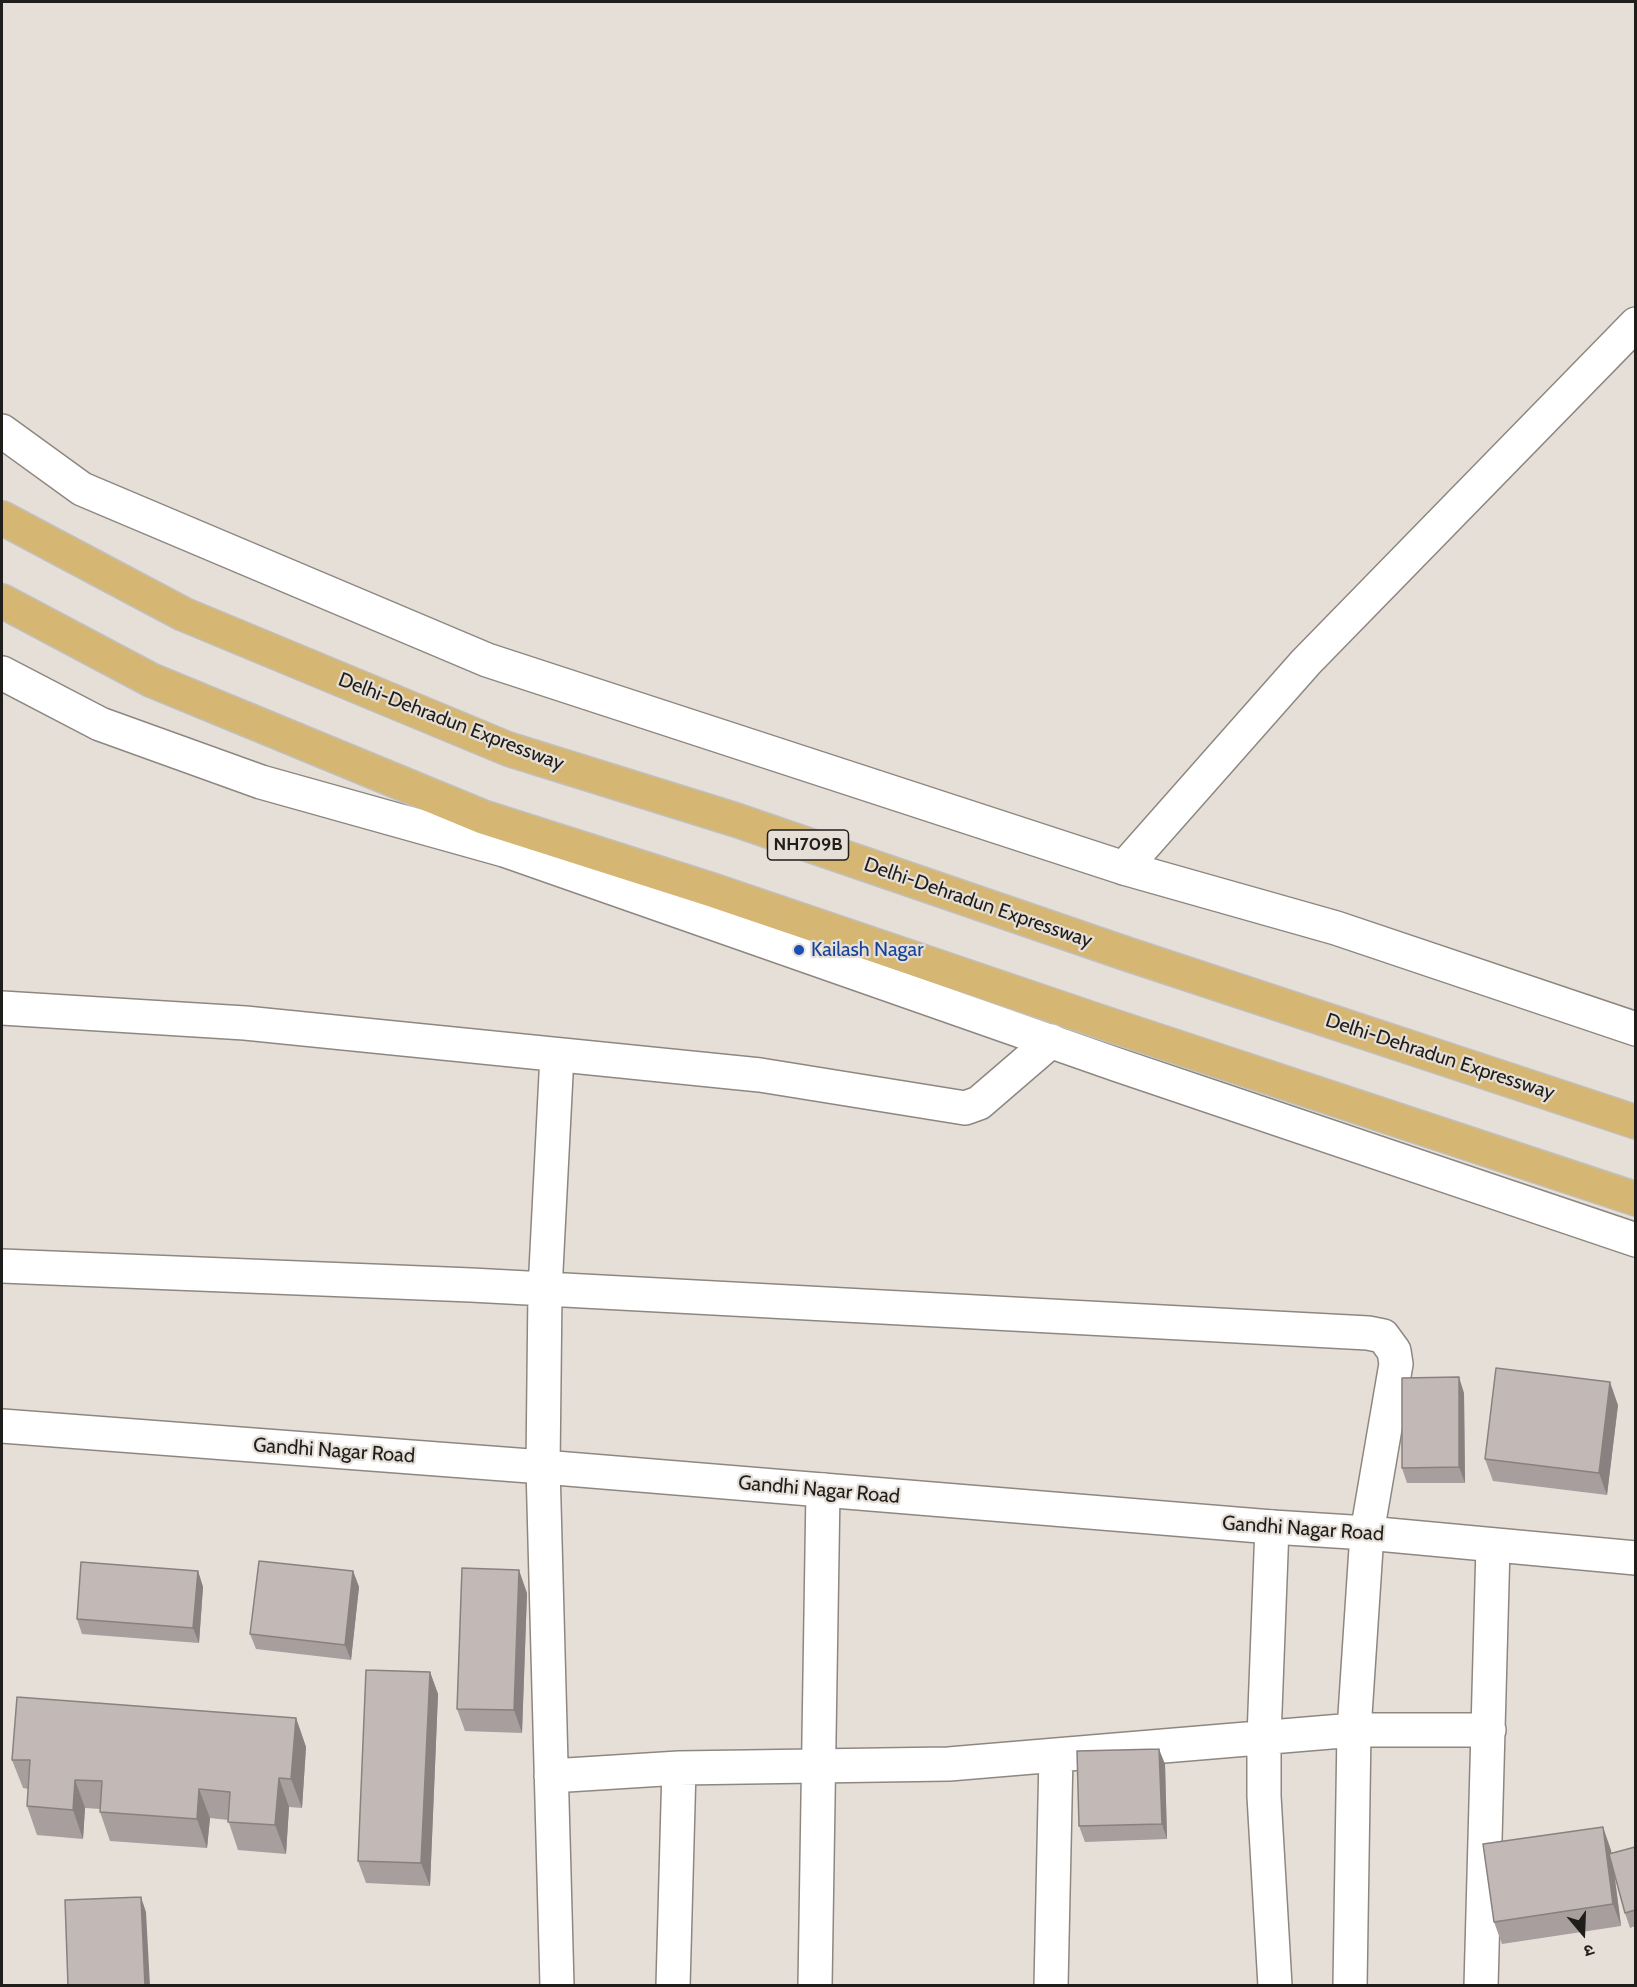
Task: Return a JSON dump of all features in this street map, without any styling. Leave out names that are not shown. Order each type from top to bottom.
[{"type":"highway","name":"Delhi-Dehradun Expressway","points":[[2,518],[183,614],[508,749],[736,820],[1083,939],[1635,1122]]},
{"type":"highway","points":[[2,602],[151,680],[483,817],[712,890],[1136,1034],[1635,1199]]},
{"type":"street","points":[[1124,868],[1306,662],[1635,324]]},
{"type":"street","points":[[2,430],[82,489],[487,660],[1124,868],[1336,928],[1635,1029]]},
{"type":"street","points":[[2,673],[100,724],[261,782],[504,850],[1051,1041],[1635,1240]]},
{"type":"street","points":[[2,1008],[245,1023],[760,1075],[965,1108],[979,1103],[1051,1041]]},
{"type":"street","points":[[557,1055],[545,1290],[543,1467],[557,1986]]},
{"type":"street","points":[[2,1266],[460,1285],[1368,1333],[1383,1336],[1394,1351],[1396,1364],[1367,1533],[1354,1730],[1350,1986]]},
{"type":"street","name":"Gandhi Nagar Road","points":[[2,1426],[1367,1533],[1635,1557]]},
{"type":"street","points":[[815,1986],[823,1490]]},
{"type":"street","points":[[1272,1527],[1264,1796],[1275,1986]]},
{"type":"street","points":[[1481,1986],[1493,1545]]},
{"type":"street","points":[[551,1776],[679,1768],[949,1764],[1354,1730],[1489,1730]]},
{"type":"street","points":[[1051,1986],[1056,1755]]},
{"type":"street","points":[[674,1986],[679,1768]]},
{"type":"building","points":[[1496,1368],[1610,1382],[1599,1473],[1485,1459]]},
{"type":"building","points":[[1459,1377],[1459,1467],[1402,1468],[1402,1378]]},
{"type":"building","points":[[259,1561],[353,1571],[345,1645],[250,1634]]},
{"type":"building","points":[[81,1562],[198,1571],[193,1628],[77,1619]]},
{"type":"building","points":[[462,1568],[519,1570],[514,1710],[457,1709]]},
{"type":"building","points":[[366,1670],[430,1672],[421,1863],[358,1861]]},
{"type":"building","points":[[17,1697],[296,1718],[291,1779],[279,1778],[275,1825],[228,1822],[230,1792],[199,1789],[197,1819],[100,1812],[102,1781],[75,1780],[73,1810],[27,1806],[30,1760],[12,1760]]},
{"type":"building","points":[[1159,1749],[1162,1824],[1079,1826],[1077,1751]]},
{"type":"building","points":[[1603,1827],[1613,1904],[1494,1922],[1483,1844]]},
{"type":"building","points":[[1635,1847],[1635,1910],[1625,1913],[1609,1854]]},
{"type":"building","points":[[141,1897],[145,1986],[68,1986],[65,1900]]},
{"type":"place","name":"Kailash Nagar","points":[[799,950]]}]
